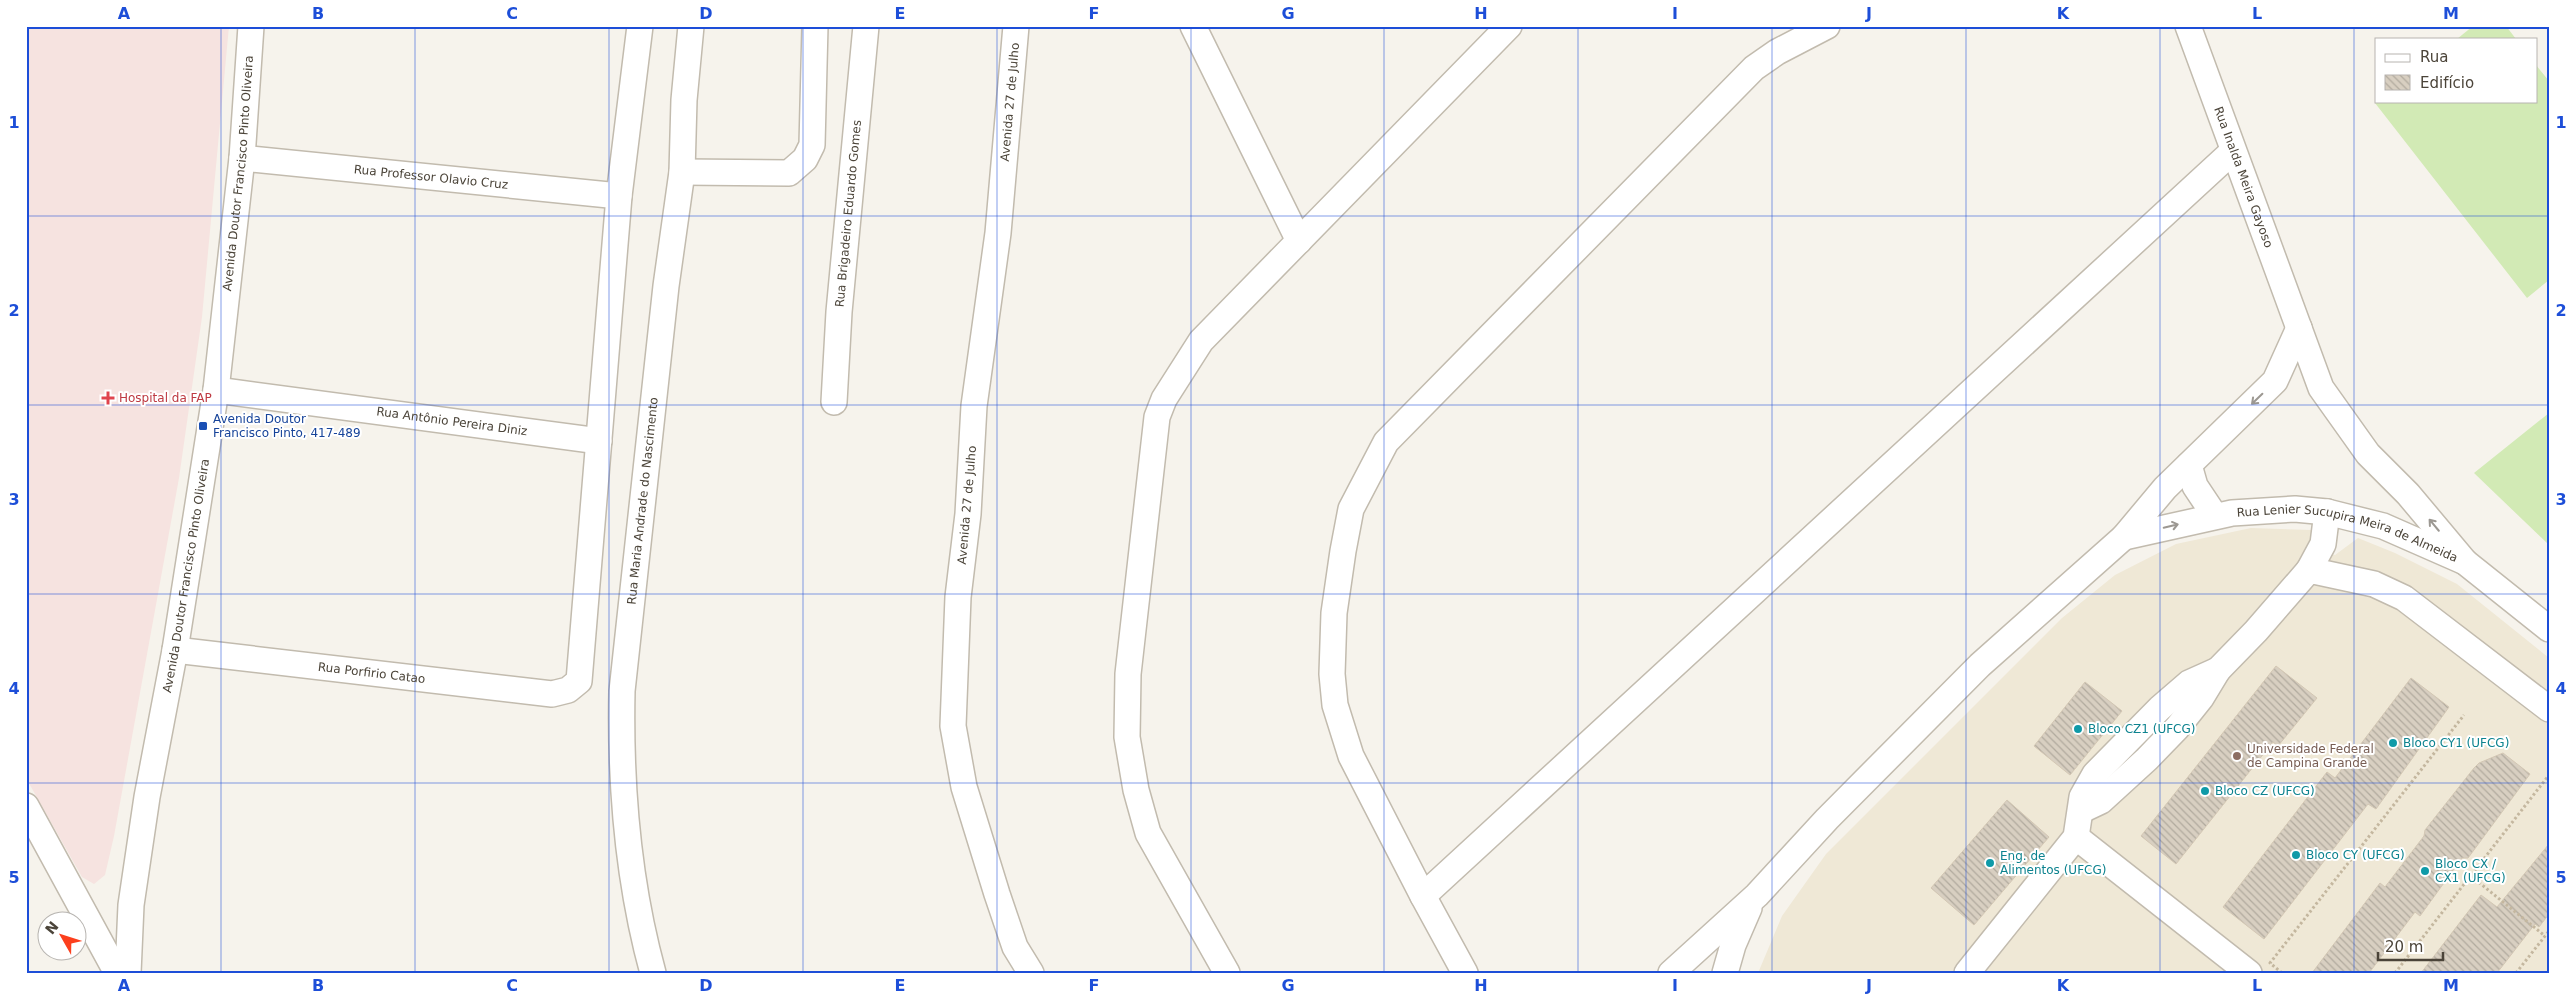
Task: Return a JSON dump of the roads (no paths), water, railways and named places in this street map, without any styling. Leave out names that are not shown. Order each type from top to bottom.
[{"type":"street","name":"Avenida Doutor Francisco Pinto Oliveira","points":[[128,973],[133,895],[147,797],[175,650],[216,390],[242,158],[251,26]]},
{"type":"street","points":[[599,441],[619,196],[640,26]]},
{"type":"street","name":"Rua Maria Andrade do Nascimento","points":[[653,973],[643,938],[631,864],[621,728],[622,691],[666,286],[682,172],[684,100],[691,26]]},
{"type":"street","points":[[682,172],[789,173],[805,159],[812,146],[815,26]]},
{"type":"street","name":"Rua Brigadeiro Eduardo Gomes","points":[[834,402],[839,312],[866,26]]},
{"type":"street","name":"Avenida 27 de Julho","points":[[1016,26],[998,234],[974,406],[968,514],[958,597],[953,726],[964,787],[997,894],[1015,947],[1031,973]]},
{"type":"street","points":[[1193,26],[1299,241]]},
{"type":"street","points":[[1227,973],[1148,833],[1136,790],[1127,737],[1128,674],[1157,417],[1164,399],[1201,340],[1509,26]]},
{"type":"street","points":[[1465,973],[1351,756],[1335,705],[1332,674],[1334,613],[1351,509],[1386,442],[1754,68],[1777,52],[1827,26]]},
{"type":"street","name":"Rua Inalda Meira Gayoso","points":[[2188,26],[2321,388],[2368,454],[2408,494],[2465,562]]},
{"type":"street","points":[[1423,896],[2233,150]]},
{"type":"street","name":"Rua Professor Olavio Cruz","points":[[242,158],[619,196]]},
{"type":"street","points":[[1671,973],[1757,895],[1827,819],[1980,664],[2124,537],[2189,465],[2276,381],[2299,328]]},
{"type":"street","points":[[2276,381],[2291,380],[2321,388]]},
{"type":"street","name":"Rua Antônio Pereira Diniz","points":[[216,390],[599,441]]},
{"type":"street","name":"Rua Porfirio Catao","points":[[175,650],[552,694],[568,690],[579,681],[599,441]]},
{"type":"street","points":[[2189,465],[2195,486],[2215,516]]},
{"type":"street","points":[[2382,526],[2395,520],[2404,509],[2408,494]]},
{"type":"street","name":"Rua Lenier Sucupira Meira de Almeida","points":[[2124,537],[2232,513],[2295,508],[2327,512],[2382,526],[2465,562],[2549,629]]},
{"type":"street","points":[[1967,973],[2076,837],[2082,810],[2082,797],[2095,774],[2160,708],[2189,683],[2218,670],[2256,631],[2309,570],[2323,544],[2327,512]]},
{"type":"street","points":[[2309,570],[2374,584],[2404,598],[2549,708]]},
{"type":"street","points":[[26,806],[117,973]]},
{"type":"street","points":[[2076,837],[2249,973]]},
{"type":"street","points":[[1725,973],[1743,919],[1757,895]]},
{"type":"place","name":"Hospital da FAP","points":[[108,398]]},
{"type":"place","name":"Avenida Doutor Francisco Pinto, 417-489","points":[[203,426]]},
{"type":"place","name":"Bloco CZ1 (UFCG)","points":[[2078,729]]},
{"type":"place","name":"Bloco CY1 (UFCG)","points":[[2393,743]]},
{"type":"place","name":"Universidade Federal de Campina Grande","points":[[2237,756]]},
{"type":"place","name":"Bloco CZ (UFCG)","points":[[2205,791]]},
{"type":"place","name":"Bloco CY (UFCG)","points":[[2296,855]]},
{"type":"place","name":"Eng. de Alimentos (UFCG)","points":[[1990,863]]},
{"type":"place","name":"Bloco CX / CX1 (UFCG)","points":[[2425,871]]}]
